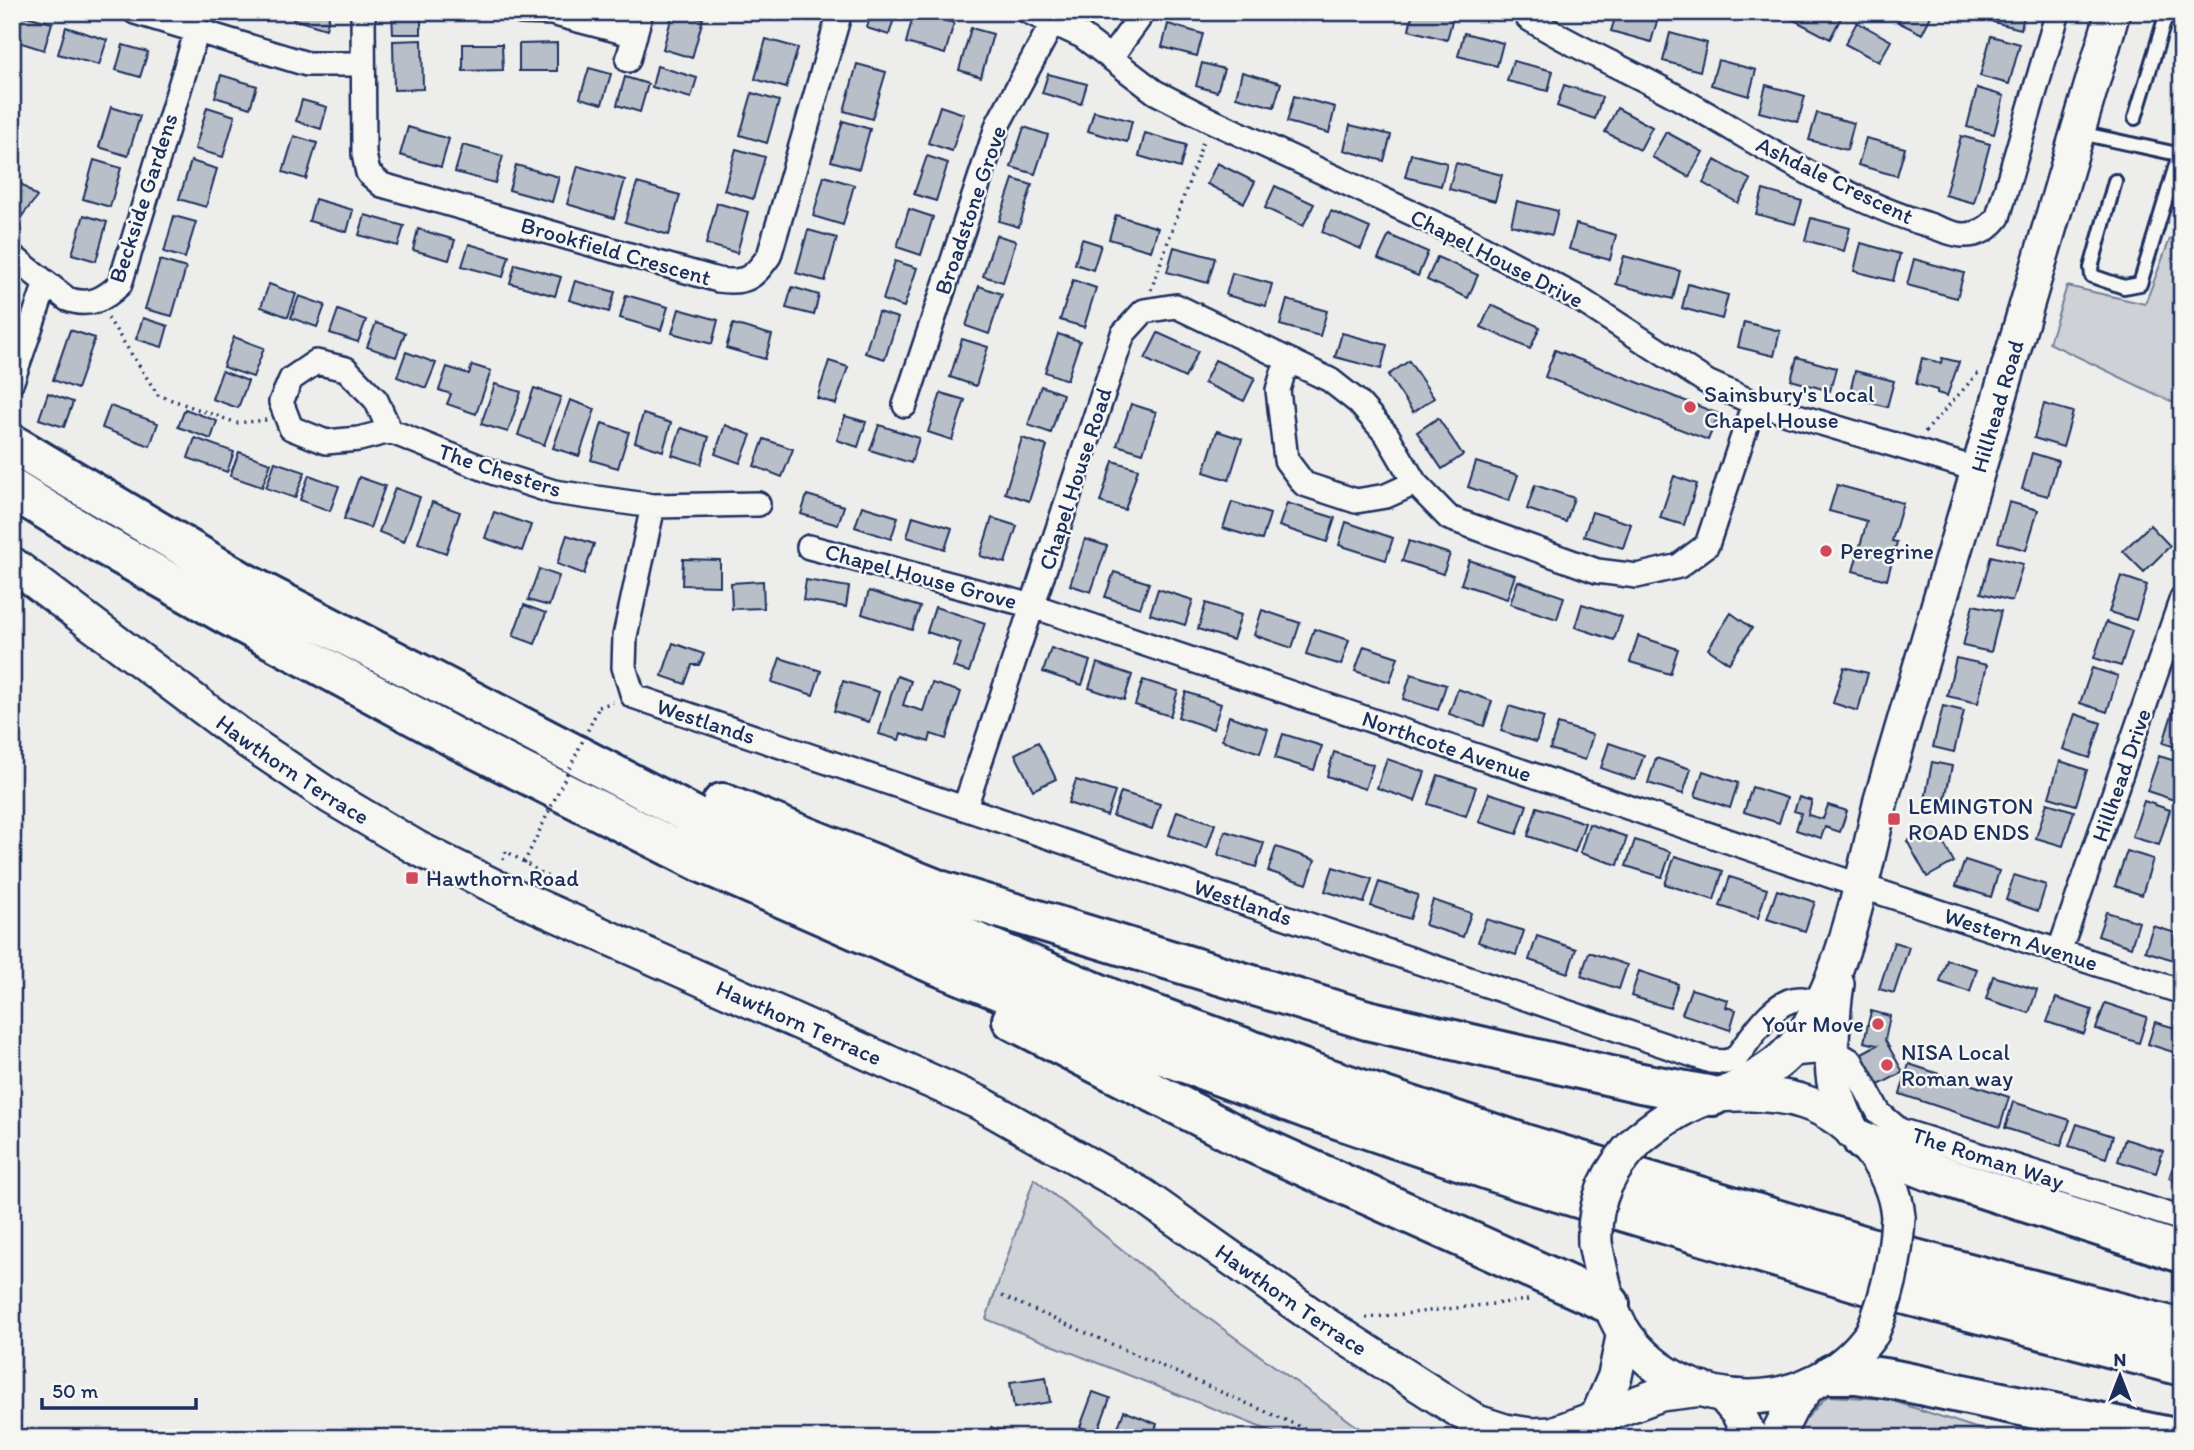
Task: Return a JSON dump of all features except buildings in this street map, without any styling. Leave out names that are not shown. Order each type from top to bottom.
[{"type":"highway","points":[[12,444],[243,583],[473,704],[718,828],[945,929],[1119,1002],[1294,1066],[1528,1145],[1856,1244],[2182,1329]]},
{"type":"highway","points":[[12,489],[227,615],[457,738],[1250,1142],[1559,1282],[1617,1318]]},
{"type":"highway","points":[[473,704],[939,890],[1367,1020],[1641,1083],[1720,1095]]},
{"type":"highway","points":[[705,864],[934,964],[1094,1029],[1308,1110],[1518,1180],[1868,1285],[2182,1366]]},
{"type":"highway","points":[[1858,1137],[1903,1161],[1932,1172],[2182,1254]]},
{"type":"highway","points":[[1821,1379],[1856,1374],[1891,1379],[2175,1438]]},
{"type":"main road","name":"Hillhead Road","points":[[2071,130],[2096,12]]},
{"type":"main road","name":"Hillhead Road","points":[[1858,1137],[1834,1086],[1827,1006],[1861,886],[1881,800],[2071,130],[2113,12]]},
{"type":"main road","name":"Hawthorn Terrace","points":[[12,564],[249,742],[331,797],[395,835],[506,892],[980,1103],[1142,1195],[1323,1323],[1477,1422],[1505,1432],[1552,1434],[1661,1394],[1712,1392]]},
{"type":"main road","name":"Hillhead Road","points":[[1617,1318],[1595,1243],[1596,1212],[1605,1181],[1614,1167],[1639,1139],[1660,1122],[1687,1106],[1720,1095],[1786,1055],[1827,1006]]},
{"type":"main road","points":[[1720,1095],[1786,1097],[1826,1112],[1858,1137],[1886,1175],[1897,1203],[1894,1267],[1888,1294],[1872,1333],[1850,1360],[1821,1379],[1792,1406],[1776,1438]]},
{"type":"main road","points":[[1598,1415],[1615,1376],[1617,1318]]},
{"type":"main road","points":[[1617,1318],[1641,1352],[1660,1368],[1681,1381],[1712,1392],[1744,1398],[1768,1397],[1821,1379]]},
{"type":"main road","points":[[1712,1392],[1738,1413],[1751,1438]]},
{"type":"street","points":[[135,12],[307,64],[363,64]]},
{"type":"street","name":"Brookfield Crescent","points":[[363,12],[364,154],[368,173],[382,185],[735,283],[755,275],[769,256],[840,12]]},
{"type":"street","points":[[522,12],[551,13],[635,35]]},
{"type":"street","points":[[628,60],[641,12]]},
{"type":"street","name":"Chapel House Drive","points":[[1029,12],[1082,36],[1155,92],[1455,233],[1576,297],[1707,382],[1755,403],[1974,469]]},
{"type":"street","points":[[1111,57],[1141,12]]},
{"type":"street","name":"Ashdale Crescent","points":[[1525,12],[1528,18],[1565,42],[1676,97],[1806,171],[1898,216],[1961,235],[1975,234],[1990,228],[1998,217],[2058,12]]},
{"type":"street","name":"Broadstone Grove","points":[[905,405],[998,124],[1053,22]]},
{"type":"street","name":"Beckside Gardens","points":[[12,257],[66,299],[87,303],[98,301],[120,284],[197,30]]},
{"type":"street","points":[[12,381],[46,283]]},
{"type":"street","points":[[1144,311],[1176,306],[1330,380],[1358,402],[1387,435],[1415,483],[1449,518],[1597,570],[1637,576],[1647,574],[1679,566],[1707,545],[1755,403]]},
{"type":"street","name":"Chapel House Road","points":[[965,807],[1123,334],[1144,311]]},
{"type":"street","points":[[316,362],[346,369],[376,400],[390,431],[359,439],[326,442],[291,428],[281,402],[291,379],[316,362]]},
{"type":"street","points":[[1293,362],[1283,373],[1278,390],[1286,460],[1304,484],[1356,500],[1385,496],[1415,483]]},
{"type":"street","name":"The Chesters","points":[[390,431],[495,473],[554,492],[653,506],[758,504]]},
{"type":"street","name":"Westlands","points":[[653,506],[625,636],[624,667],[633,696],[1711,1061],[1725,1062],[1735,1059],[1781,1004],[1802,999],[1827,1006]]},
{"type":"street","name":"Chapel House Grove","points":[[809,547],[1033,606]]},
{"type":"street","name":"Hillhead Drive","points":[[2059,952],[2182,598]]},
{"type":"street","name":"Northcote Avenue","points":[[1033,606],[1861,886]]},
{"type":"street","name":"Western Avenue","points":[[1861,886],[2182,992]]},
{"type":"street","points":[[1786,1055],[1833,1052]]},
{"type":"street","name":"The Roman Way","points":[[1833,1052],[1851,1061],[1879,1112],[1899,1130],[2182,1219]]},
{"type":"lane","points":[[2135,118],[2167,12]]},
{"type":"lane","points":[[2071,130],[2181,152],[2140,284],[2124,287],[2092,276],[2091,268],[2115,181]]},
{"type":"path","points":[[1144,311],[1210,120]]},
{"type":"path","points":[[98,301],[158,395],[237,423],[287,417]]},
{"type":"path","points":[[1910,450],[1981,370]]},
{"type":"path","points":[[524,863],[599,707]]},
{"type":"path","points":[[1364,1318],[1543,1299],[1559,1282]]},
{"type":"path","points":[[1002,1296],[1326,1438]]},
{"type":"shaded area","points":[[2170,239],[2182,240],[2182,407],[2049,343],[2067,286],[2145,304]]},
{"type":"shaded area","points":[[1034,1179],[1200,1312],[1373,1438],[1288,1438],[986,1319]]},
{"type":"shaded area","points":[[1827,1396],[1887,1399],[1985,1431],[2021,1438],[1795,1438],[1803,1422]]},
{"type":"place","name":"Sainsbury's Local Chapel House","points":[[1690,407]]},
{"type":"place","name":"Peregrine","points":[[1826,551]]},
{"type":"place","name":"LEMINGTON ROAD ENDS","points":[[1894,819]]},
{"type":"place","name":"Hawthorn Road","points":[[412,878]]},
{"type":"place","name":"Your Move","points":[[1878,1024]]},
{"type":"place","name":"NISA Local Roman way","points":[[1887,1065]]}]
